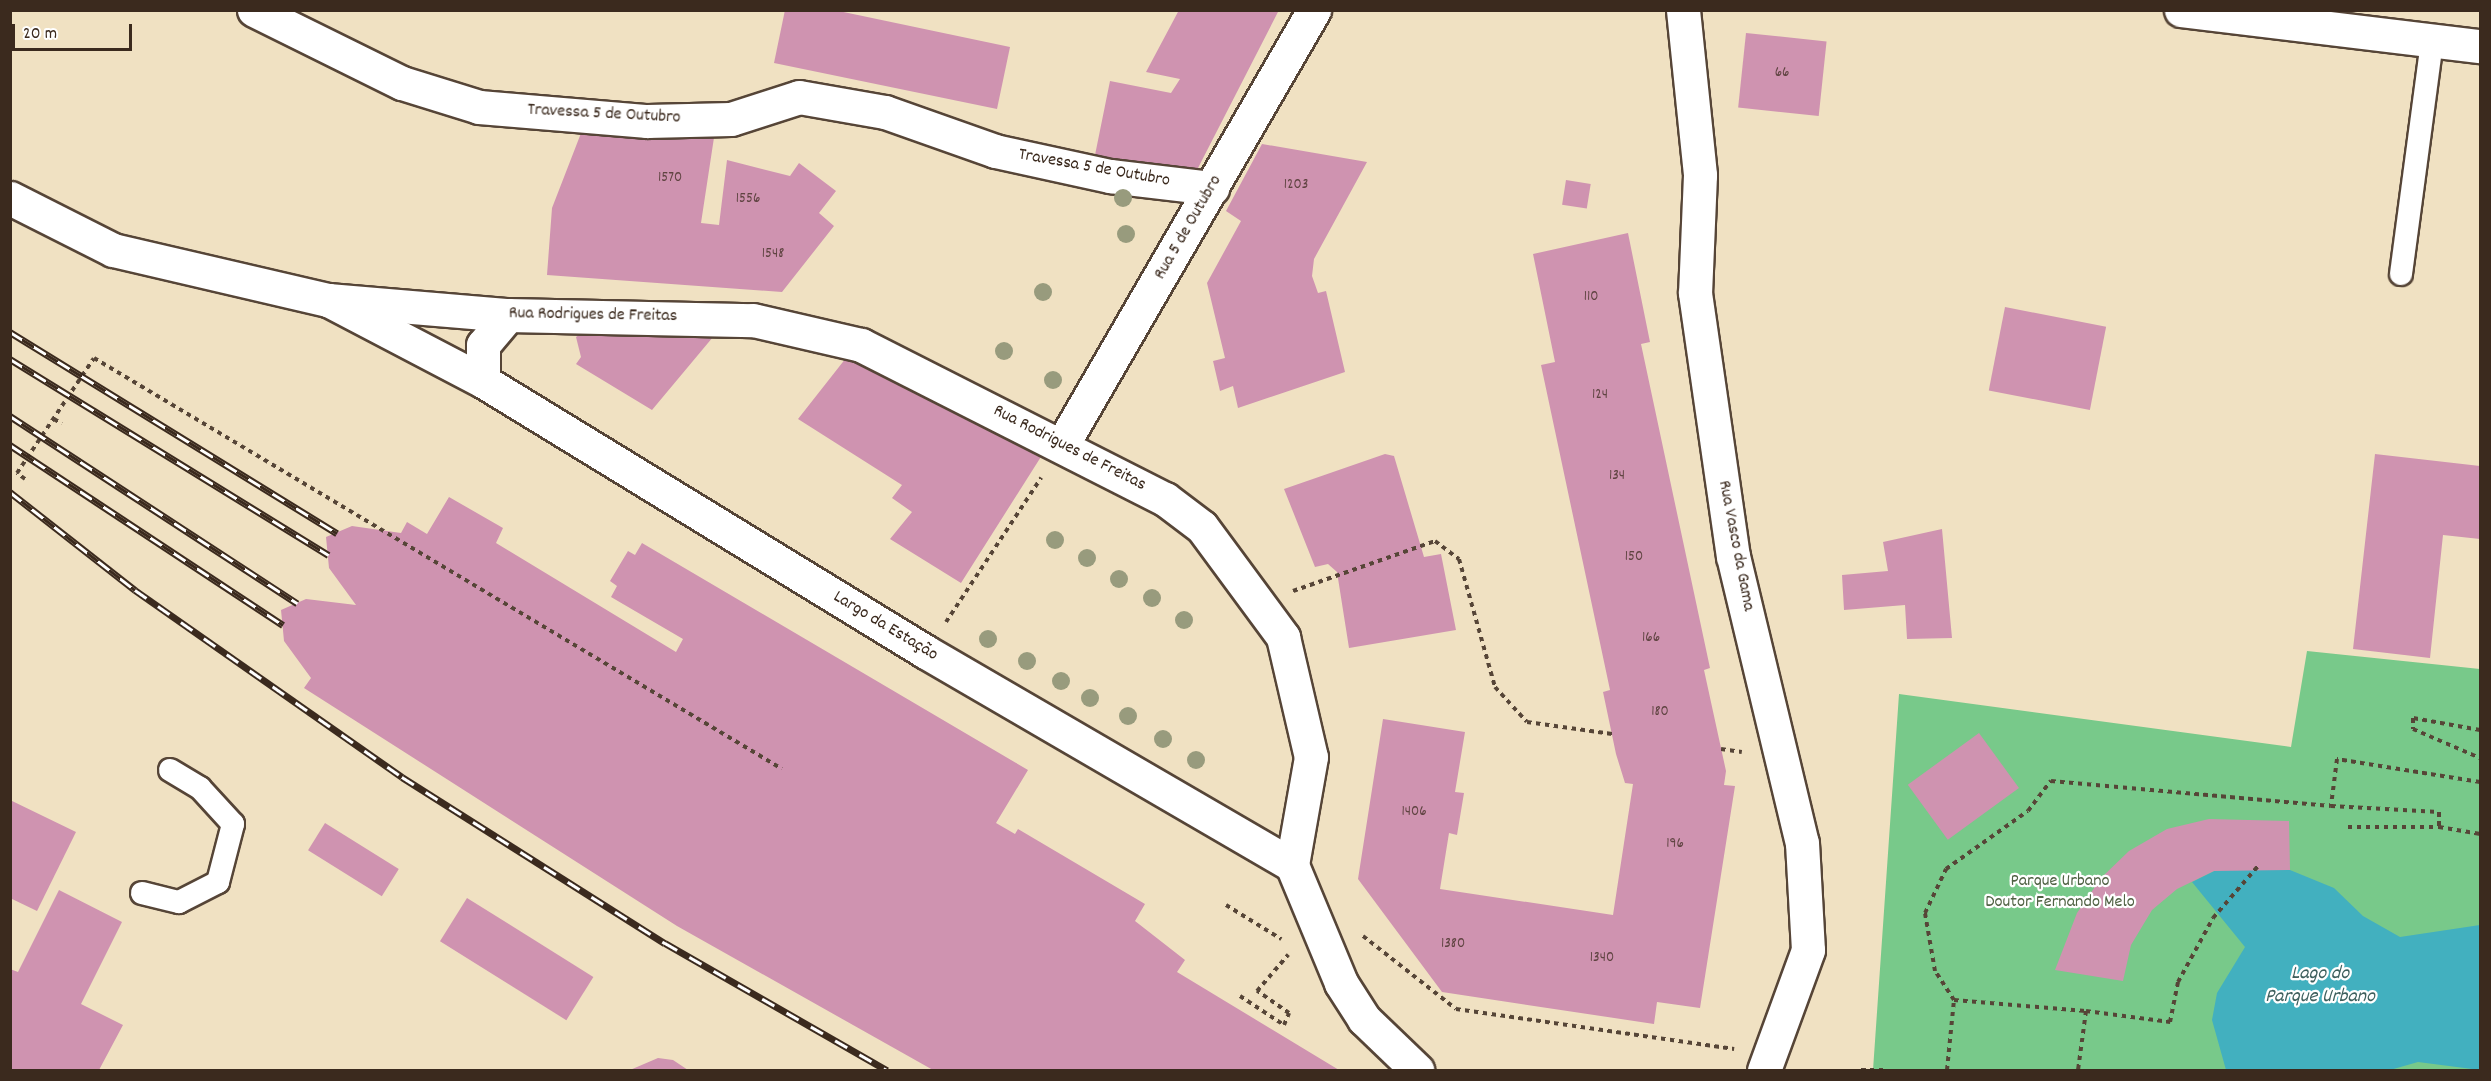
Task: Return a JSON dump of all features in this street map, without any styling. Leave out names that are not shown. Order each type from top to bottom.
[{"type":"main road","name":"Travessa 5 de Outubro","points":[[254,10],[402,83],[479,108],[647,121],[731,119],[799,97],[885,112],[995,152],[1110,176],[1212,188]]},
{"type":"main road","name":"Rua 5 de Outubro","points":[[1062,445],[1314,10]]},
{"type":"main road","name":"Rua Vasco da Gama","points":[[1683,10],[1700,175],[1695,293],[1733,555],[1802,843],[1808,950],[1767,1062]]},
{"type":"main road","points":[[2181,10],[2328,19],[2432,41],[2481,46]]},
{"type":"main road","name":"Rua Rodrigues de Freitas","points":[[10,198],[113,250],[328,300],[508,315],[753,320],[861,345],[1130,477],[1202,527],[1283,637],[1311,757],[1292,865]]},
{"type":"main road","name":"Rua Rodrigues de Freitas","points":[[328,300],[483,381]]},
{"type":"main road","points":[[483,381],[483,345],[508,315]]},
{"type":"main road","name":"Largo da Estação","points":[[483,381],[926,652],[1292,865]]},
{"type":"main road","points":[[1292,865],[1308,943],[1364,1019],[1417,1071]]},
{"type":"lane","points":[[2401,274],[2432,41]]},
{"type":"lane","points":[[142,893],[180,902],[218,882],[232,824],[200,788],[170,770]]},
{"type":"path","points":[[25,478],[17,473],[94,358],[782,770]]},
{"type":"path","points":[[54,419],[62,424]]},
{"type":"path","points":[[926,652],[1062,445]]},
{"type":"path","points":[[1258,603],[1435,541],[1459,559],[1495,687],[1527,722],[1612,734]]},
{"type":"path","points":[[2481,730],[2413,718],[2413,729],[2481,759]]},
{"type":"path","points":[[2331,806],[2337,759],[2481,782]]},
{"type":"path","points":[[1947,1071],[1954,1000],[1935,971],[1925,913],[1946,869],[2028,811],[2051,781],[2331,806],[2439,812],[2439,827]]},
{"type":"path","points":[[2348,826],[2439,827],[2481,834]]},
{"type":"path","points":[[1954,1000],[2086,1011],[2170,1022],[2178,982],[2213,918],[2258,866]]},
{"type":"path","points":[[1226,905],[1308,943],[1366,936],[1456,1009],[1767,1062]]},
{"type":"path","points":[[1240,996],[1284,1025],[1289,1013],[1257,991],[1308,943]]},
{"type":"path","points":[[2078,1071],[2086,1011]]},
{"type":"path","points":[[1861,1071],[1885,1071]]},
{"type":"green space","name":"Parque Urbano Doutor Fernando Melo","points":[[2307,651],[2480,669],[2480,1070],[1873,1070],[1899,694],[2291,747]]},
{"type":"water","name":"Lago do Parque Urbano","points":[[2258,866],[2290,870],[2334,888],[2363,916],[2400,937],[2480,925],[2480,1070],[2418,1062],[2390,1070],[2226,1070],[2212,1020],[2217,993],[2245,947],[2192,882],[2214,871]]},
{"type":"building","points":[[785,10],[834,10],[1010,47],[997,109],[774,63]]},
{"type":"building","points":[[1179,10],[1279,10],[1198,168],[1185,175],[1094,160],[1110,81],[1171,93],[1180,79],[1146,72]]},
{"type":"building","points":[[1746,33],[1827,41],[1819,116],[1738,108]]},
{"type":"building","points":[[583,128],[715,131],[701,223],[719,225],[727,160],[790,176],[799,163],[836,191],[819,213],[834,226],[782,292],[547,275],[552,208]]},
{"type":"building","points":[[1262,144],[1367,162],[1314,259],[1312,276],[1318,293],[1326,291],[1345,372],[1238,408],[1233,386],[1220,391],[1213,361],[1225,358],[1207,283],[1241,221],[1226,211]]},
{"type":"building","points":[[1566,180],[1591,184],[1587,209],[1562,205]]},
{"type":"building","points":[[1628,233],[1650,342],[1641,344],[1710,668],[1704,670],[1726,771],[1724,785],[1735,786],[1700,1008],[1657,1002],[1654,1024],[1442,992],[1358,879],[1383,719],[1465,732],[1455,792],[1464,793],[1457,835],[1449,833],[1440,889],[1613,915],[1633,784],[1625,783],[1616,754],[1603,692],[1610,690],[1541,365],[1555,362],[1533,254]]},
{"type":"building","points":[[2005,307],[2106,327],[2090,410],[1989,390]]},
{"type":"building","points":[[592,326],[713,337],[652,410],[576,364],[581,357],[576,337]]},
{"type":"building","points":[[846,358],[884,371],[1044,452],[961,583],[890,539],[912,512],[892,498],[902,485],[798,419]]},
{"type":"building","points":[[1385,454],[1394,456],[1424,557],[1441,554],[1456,630],[1349,648],[1337,572],[1328,564],[1315,567],[1284,489]]},
{"type":"building","points":[[2375,454],[2480,466],[2480,539],[2443,535],[2430,658],[2353,649]]},
{"type":"building","points":[[449,497],[503,528],[496,543],[676,652],[683,639],[611,597],[617,586],[610,581],[628,551],[635,555],[642,543],[1028,770],[996,823],[1015,834],[1018,829],[1145,904],[1135,921],[1185,960],[1177,972],[1339,1070],[933,1070],[677,926],[304,688],[311,678],[284,641],[281,610],[306,599],[356,605],[329,568],[326,537],[352,526],[401,533],[407,522],[427,534]]},
{"type":"building","points":[[1942,529],[1952,638],[1907,639],[1905,605],[1844,610],[1842,575],[1888,571],[1883,542]]},
{"type":"building","points":[[1979,733],[2019,788],[1948,840],[1908,785]]},
{"type":"building","points":[[10,800],[76,832],[37,911],[10,898]]},
{"type":"building","points":[[2209,819],[2289,821],[2290,870],[2214,871],[2177,889],[2152,910],[2131,945],[2123,981],[2055,970],[2077,913],[2101,878],[2129,851],[2167,829]]},
{"type":"building","points":[[325,823],[399,869],[382,896],[308,850]]},
{"type":"building","points":[[59,890],[122,922],[81,1004],[123,1025],[99,1070],[10,1070],[10,969],[18,972]]},
{"type":"building","points":[[467,898],[593,977],[566,1020],[440,941]]},
{"type":"building","points":[[658,1058],[673,1060],[688,1070],[630,1070]]},
{"type":"railway","points":[[10,332],[337,533]]},
{"type":"railway","points":[[10,359],[328,555]]},
{"type":"railway","points":[[10,416],[297,603]]},
{"type":"railway","points":[[10,445],[283,625]]},
{"type":"railway","points":[[10,492],[135,590],[402,777],[665,943],[887,1070]]}]
